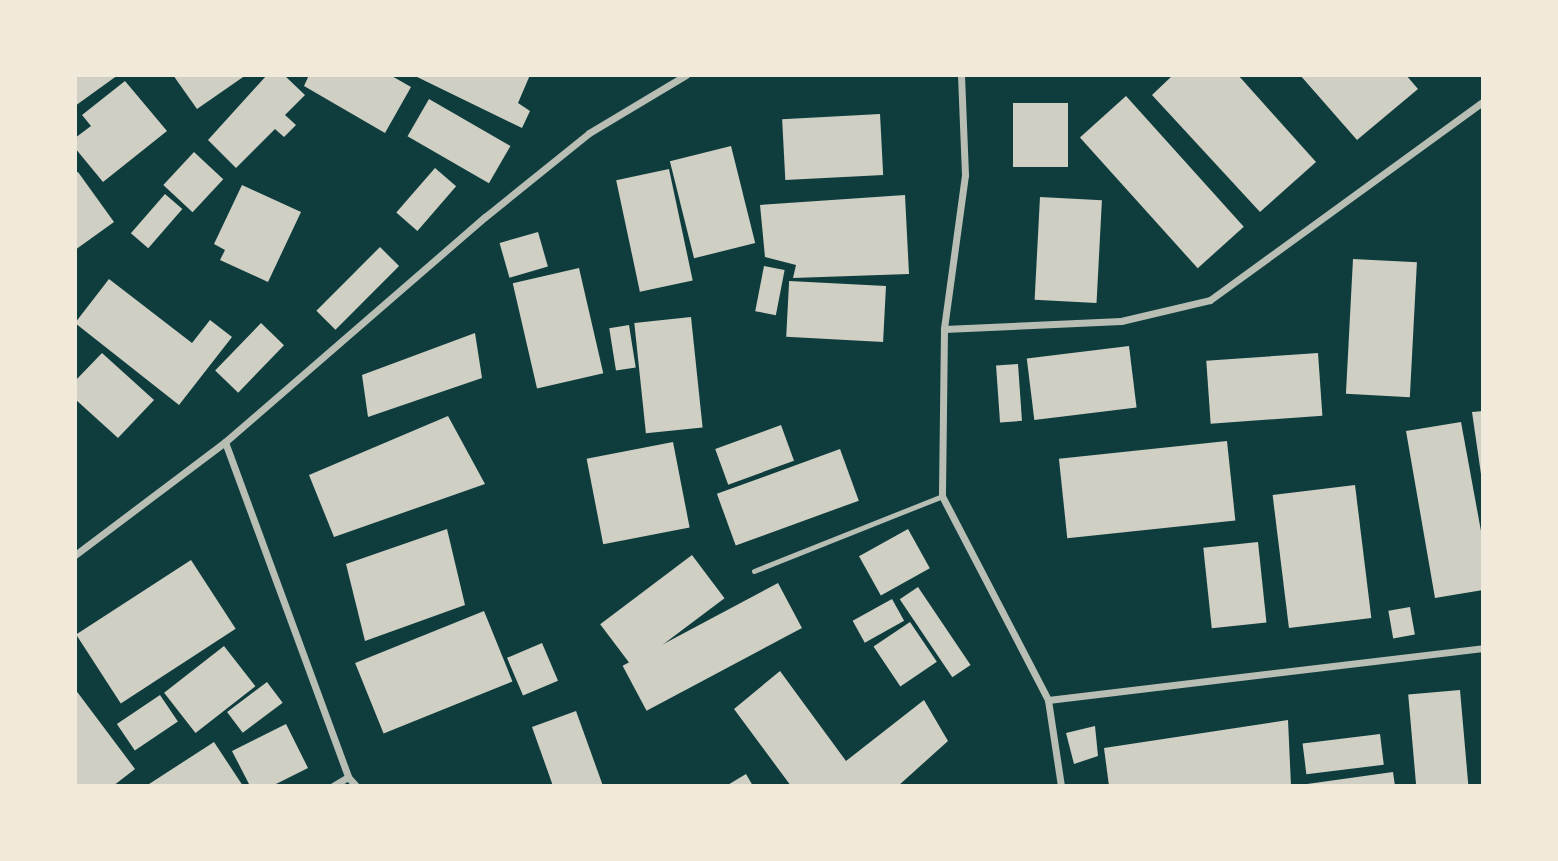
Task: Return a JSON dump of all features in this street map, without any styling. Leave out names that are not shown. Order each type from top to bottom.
[{"type":"street","points":[[75,555],[225,442],[579,142],[686,75]]},
{"type":"street","points":[[961,75],[965,175],[944,329],[942,496],[1048,700],[1061,786]]},
{"type":"street","points":[[944,329],[1121,321],[1210,300],[1483,102]]},
{"type":"street","points":[[225,442],[348,777],[356,786]]},
{"type":"street","points":[[1048,700],[1483,648]]},
{"type":"street","points":[[333,786],[348,777]]},
{"type":"lane","points":[[754,571],[942,496]]},
{"type":"building","points":[[75,75],[118,75],[75,106]]},
{"type":"building","points":[[173,75],[246,75],[197,109]]},
{"type":"building","points":[[267,75],[284,75],[305,95],[285,115],[296,125],[284,137],[275,129],[236,168],[208,140]]},
{"type":"building","points":[[309,75],[390,75],[411,87],[385,133],[304,86]]},
{"type":"building","points":[[413,75],[530,75],[518,103],[530,111],[522,128]]},
{"type":"building","points":[[1173,75],[1238,75],[1316,162],[1260,212],[1152,95]]},
{"type":"building","points":[[1300,75],[1406,75],[1418,89],[1357,140]]},
{"type":"building","points":[[125,81],[167,131],[103,182],[75,148],[75,138],[91,126],[82,115]]},
{"type":"building","points":[[1126,96],[1244,227],[1198,268],[1080,137]]},
{"type":"building","points":[[429,99],[510,146],[489,183],[408,136]]},
{"type":"building","points":[[1013,103],[1068,103],[1068,167],[1013,167]]},
{"type":"building","points":[[880,114],[883,175],[785,180],[782,119]]},
{"type":"building","points":[[731,146],[755,243],[694,258],[670,161]]},
{"type":"building","points":[[194,152],[223,179],[193,212],[163,185]]},
{"type":"building","points":[[435,168],[456,186],[417,231],[396,213]]},
{"type":"building","points":[[669,169],[693,281],[640,292],[616,180]]},
{"type":"building","points":[[78,172],[114,222],[75,250],[75,173]]},
{"type":"building","points":[[242,185],[301,212],[268,282],[220,260],[225,250],[214,244]]},
{"type":"building","points":[[165,194],[182,209],[148,248],[131,233]]},
{"type":"building","points":[[905,195],[909,274],[793,278],[796,265],[765,257],[760,205]]},
{"type":"building","points":[[1040,197],[1102,200],[1097,303],[1035,300]]},
{"type":"building","points":[[538,232],[548,267],[509,278],[500,243]]},
{"type":"building","points":[[380,247],[399,266],[335,330],[316,311]]},
{"type":"building","points":[[1353,259],[1417,262],[1410,397],[1346,394]]},
{"type":"building","points":[[764,266],[785,270],[776,315],[755,311]]},
{"type":"building","points":[[579,268],[603,373],[537,389],[513,283]]},
{"type":"building","points":[[109,279],[192,343],[210,320],[232,337],[179,405],[75,323]]},
{"type":"building","points":[[789,281],[886,286],[883,342],[786,337]]},
{"type":"building","points":[[691,317],[703,427],[646,433],[634,323]]},
{"type":"building","points":[[261,323],[284,345],[238,393],[215,370]]},
{"type":"building","points":[[629,325],[636,367],[616,371],[609,328]]},
{"type":"building","points":[[475,333],[482,378],[368,417],[362,375]]},
{"type":"building","points":[[1129,346],[1137,408],[1034,420],[1027,359]]},
{"type":"building","points":[[102,353],[154,400],[118,438],[75,399],[75,381]]},
{"type":"building","points":[[1318,353],[1322,416],[1211,424],[1206,361]]},
{"type":"building","points":[[1018,364],[1022,421],[1000,422],[996,366]]},
{"type":"building","points":[[1483,411],[1483,474],[1481,474],[1472,412]]},
{"type":"building","points":[[448,416],[485,484],[334,537],[309,475]]},
{"type":"building","points":[[1461,422],[1483,542],[1483,590],[1435,598],[1406,431]]},
{"type":"building","points":[[781,425],[794,461],[728,485],[715,449]]},
{"type":"building","points":[[1227,441],[1235,521],[1067,538],[1059,459]]},
{"type":"building","points":[[673,442],[690,527],[603,544],[587,459]]},
{"type":"building","points":[[840,449],[859,501],[736,545],[717,494]]},
{"type":"building","points":[[1355,485],[1371,618],[1289,628],[1273,495]]},
{"type":"building","points":[[447,529],[465,605],[365,641],[346,564]]},
{"type":"building","points":[[908,529],[930,568],[881,596],[859,556]]},
{"type":"building","points":[[1258,542],[1266,623],[1212,628],[1203,548]]},
{"type":"building","points":[[692,555],[724,598],[633,667],[600,624]]},
{"type":"building","points":[[191,560],[236,629],[121,703],[76,635]]},
{"type":"building","points":[[778,583],[802,628],[647,711],[623,666]]},
{"type":"building","points":[[918,587],[971,665],[952,677],[900,599]]},
{"type":"building","points":[[892,599],[904,621],[865,643],[853,621]]},
{"type":"building","points":[[1410,607],[1415,635],[1393,638],[1388,611]]},
{"type":"building","points":[[484,611],[512,681],[384,734],[355,663]]},
{"type":"building","points":[[910,622],[937,662],[900,686],[874,647]]},
{"type":"building","points":[[542,643],[558,681],[523,696],[507,658]]},
{"type":"building","points":[[224,646],[255,686],[196,733],[164,693]]},
{"type":"building","points":[[780,671],[846,761],[924,700],[948,741],[898,786],[791,786],[734,709]]},
{"type":"building","points":[[267,682],[283,703],[243,733],[227,712]]},
{"type":"building","points":[[75,689],[135,769],[113,786],[75,786]]},
{"type":"building","points":[[1460,690],[1468,786],[1416,786],[1408,695]]},
{"type":"building","points":[[160,695],[178,722],[135,751],[117,724]]},
{"type":"building","points":[[576,711],[603,786],[553,786],[532,727]]},
{"type":"building","points":[[1288,720],[1291,786],[1109,786],[1104,748]]},
{"type":"building","points":[[286,724],[308,768],[272,786],[250,786],[232,751]]},
{"type":"building","points":[[1095,726],[1098,756],[1074,764],[1066,733]]},
{"type":"building","points":[[1380,734],[1384,765],[1306,774],[1303,744]]},
{"type":"building","points":[[214,742],[243,786],[146,786]]},
{"type":"building","points":[[1393,772],[1395,786],[1307,786],[1307,784]]},
{"type":"building","points":[[746,774],[753,786],[726,786]]}]
